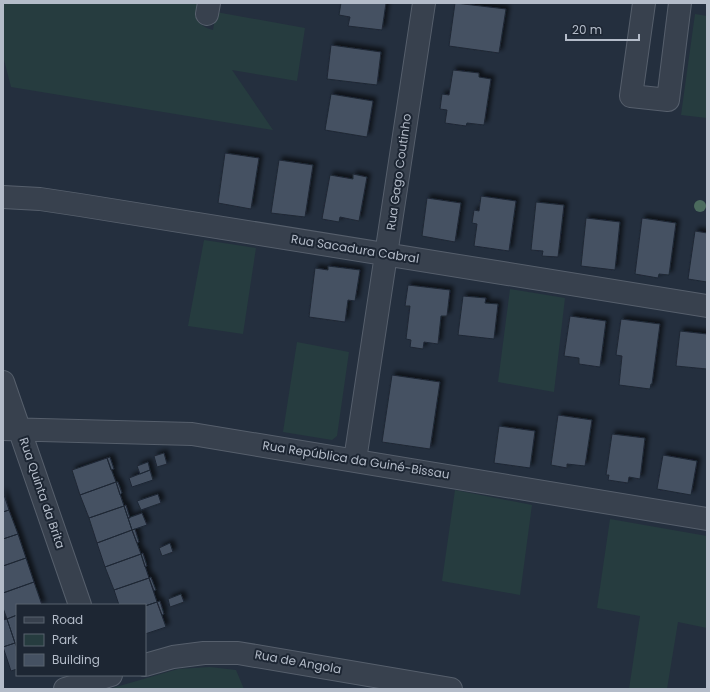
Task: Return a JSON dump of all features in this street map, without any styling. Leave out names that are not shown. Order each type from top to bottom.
[{"type":"street","name":"Rua Gago Coutinho","points":[[355,460],[424,3]]},
{"type":"street","points":[[644,3],[631,96],[668,100],[680,3]]},
{"type":"street","name":"Rua Sacadura Cabral","points":[[3,197],[40,199],[80,205],[386,253],[707,306]]},
{"type":"street","name":"Rua Quinta da Brita","points":[[3,382],[11,429],[80,604]]},
{"type":"street","name":"Rua República da Guiné-Bissau","points":[[11,429],[192,434],[707,519]]},
{"type":"street","name":"Rua de Angola","points":[[146,665],[173,657],[204,653],[238,653],[451,689]]},
{"type":"street","points":[[65,689],[107,676]]},
{"type":"green space","points":[[3,3],[197,3],[197,18],[201,24],[213,30],[216,12],[305,28],[297,81],[232,70],[273,130],[11,87],[3,56]]},
{"type":"green space","points":[[695,14],[707,16],[707,118],[681,115]]},
{"type":"green space","points":[[204,240],[256,248],[243,334],[188,326]]},
{"type":"green space","points":[[510,289],[565,298],[554,392],[498,382]]},
{"type":"green space","points":[[297,342],[349,352],[337,436],[332,440],[283,432]]},
{"type":"green space","points":[[455,490],[532,505],[520,595],[442,581]]},
{"type":"green space","points":[[610,519],[707,536],[707,628],[678,622],[667,689],[629,689],[640,616],[597,608]]},
{"type":"green space","points":[[210,667],[236,670],[244,689],[109,689],[178,669]]},
{"type":"building","points":[[341,3],[386,3],[382,30],[348,26],[350,17],[339,15]]},
{"type":"building","points":[[455,3],[506,9],[499,53],[449,46]]},
{"type":"building","points":[[331,45],[381,52],[377,85],[327,79]]},
{"type":"building","points":[[453,70],[479,73],[479,77],[491,79],[484,125],[467,123],[466,126],[445,123],[447,110],[440,109],[442,94],[449,95]]},
{"type":"building","points":[[331,94],[373,101],[367,137],[325,130]]},
{"type":"building","points":[[225,153],[259,158],[251,209],[218,203]]},
{"type":"building","points":[[279,160],[313,165],[305,217],[271,213]]},
{"type":"building","points":[[353,174],[367,177],[359,221],[340,217],[339,222],[322,219],[330,175],[353,179]]},
{"type":"building","points":[[481,196],[516,201],[509,251],[474,246],[477,224],[472,223],[474,210],[479,211]]},
{"type":"building","points":[[427,198],[461,203],[455,242],[422,236]]},
{"type":"building","points":[[536,202],[564,205],[558,257],[542,256],[543,251],[531,250]]},
{"type":"building","points":[[586,218],[620,222],[615,270],[581,266]]},
{"type":"building","points":[[642,218],[676,223],[669,275],[659,274],[658,278],[635,274]]},
{"type":"building","points":[[695,231],[707,233],[707,282],[688,279]]},
{"type":"building","points":[[328,266],[360,270],[355,301],[348,300],[345,322],[309,317],[315,268],[328,270]]},
{"type":"building","points":[[408,285],[450,290],[447,316],[441,316],[438,344],[424,342],[423,349],[410,347],[411,340],[406,339],[410,306],[405,306]]},
{"type":"building","points":[[463,296],[486,298],[485,303],[498,304],[494,339],[458,335]]},
{"type":"building","points":[[570,316],[606,321],[600,367],[579,364],[579,358],[564,356]]},
{"type":"building","points":[[621,319],[660,324],[652,384],[650,389],[619,385],[622,356],[616,355]]},
{"type":"building","points":[[680,331],[707,334],[707,369],[676,366]]},
{"type":"building","points":[[392,375],[440,382],[430,449],[382,442]]},
{"type":"building","points":[[558,415],[592,420],[585,466],[567,464],[567,468],[551,465]]},
{"type":"building","points":[[499,426],[535,431],[530,468],[494,463]]},
{"type":"building","points":[[612,434],[645,438],[640,479],[629,477],[628,483],[608,480],[609,475],[606,475]]},
{"type":"building","points":[[164,453],[167,464],[157,467],[154,456]]},
{"type":"building","points":[[663,455],[697,461],[691,495],[657,489]]},
{"type":"building","points":[[110,457],[114,469],[111,470],[107,458]]},
{"type":"building","points":[[107,458],[116,482],[80,495],[72,470]]},
{"type":"building","points":[[148,462],[150,470],[140,474],[137,466]]},
{"type":"building","points":[[150,470],[153,480],[132,487],[129,478]]},
{"type":"building","points":[[116,482],[124,506],[89,518],[80,495]]},
{"type":"building","points":[[116,482],[118,482],[122,493],[120,495]]},
{"type":"building","points":[[3,492],[9,510],[3,512]]},
{"type":"building","points":[[158,494],[161,503],[141,510],[137,501]]},
{"type":"building","points":[[126,505],[130,518],[128,518],[124,506]]},
{"type":"building","points":[[124,506],[132,530],[97,543],[89,518]]},
{"type":"building","points":[[9,510],[18,534],[3,539],[3,512]]},
{"type":"building","points":[[142,513],[147,525],[132,530],[128,518]]},
{"type":"building","points":[[135,529],[139,542],[137,543],[132,530]]},
{"type":"building","points":[[132,530],[141,554],[105,567],[97,543]]},
{"type":"building","points":[[18,534],[26,558],[3,566],[3,539]]},
{"type":"building","points":[[170,543],[173,552],[162,556],[159,548]]},
{"type":"building","points":[[143,553],[147,566],[145,567],[141,554]]},
{"type":"building","points":[[141,554],[149,578],[114,590],[105,567]]},
{"type":"building","points":[[26,558],[34,582],[3,593],[3,566]]},
{"type":"building","points":[[151,577],[156,590],[154,591],[149,578]]},
{"type":"building","points":[[149,578],[157,602],[146,606],[146,604],[119,604],[114,590]]},
{"type":"building","points":[[34,582],[42,604],[16,604],[16,615],[7,619],[3,608],[3,593]]},
{"type":"building","points":[[181,594],[184,602],[170,607],[168,599]]},
{"type":"building","points":[[160,601],[164,614],[162,615],[157,602]]},
{"type":"building","points":[[157,602],[166,627],[146,634],[146,606]]},
{"type":"building","points":[[16,615],[15,643],[7,619]]},
{"type":"building","points":[[7,619],[15,643],[3,647],[3,620]]},
{"type":"building","points":[[15,643],[16,669],[11,671],[3,647]]}]
